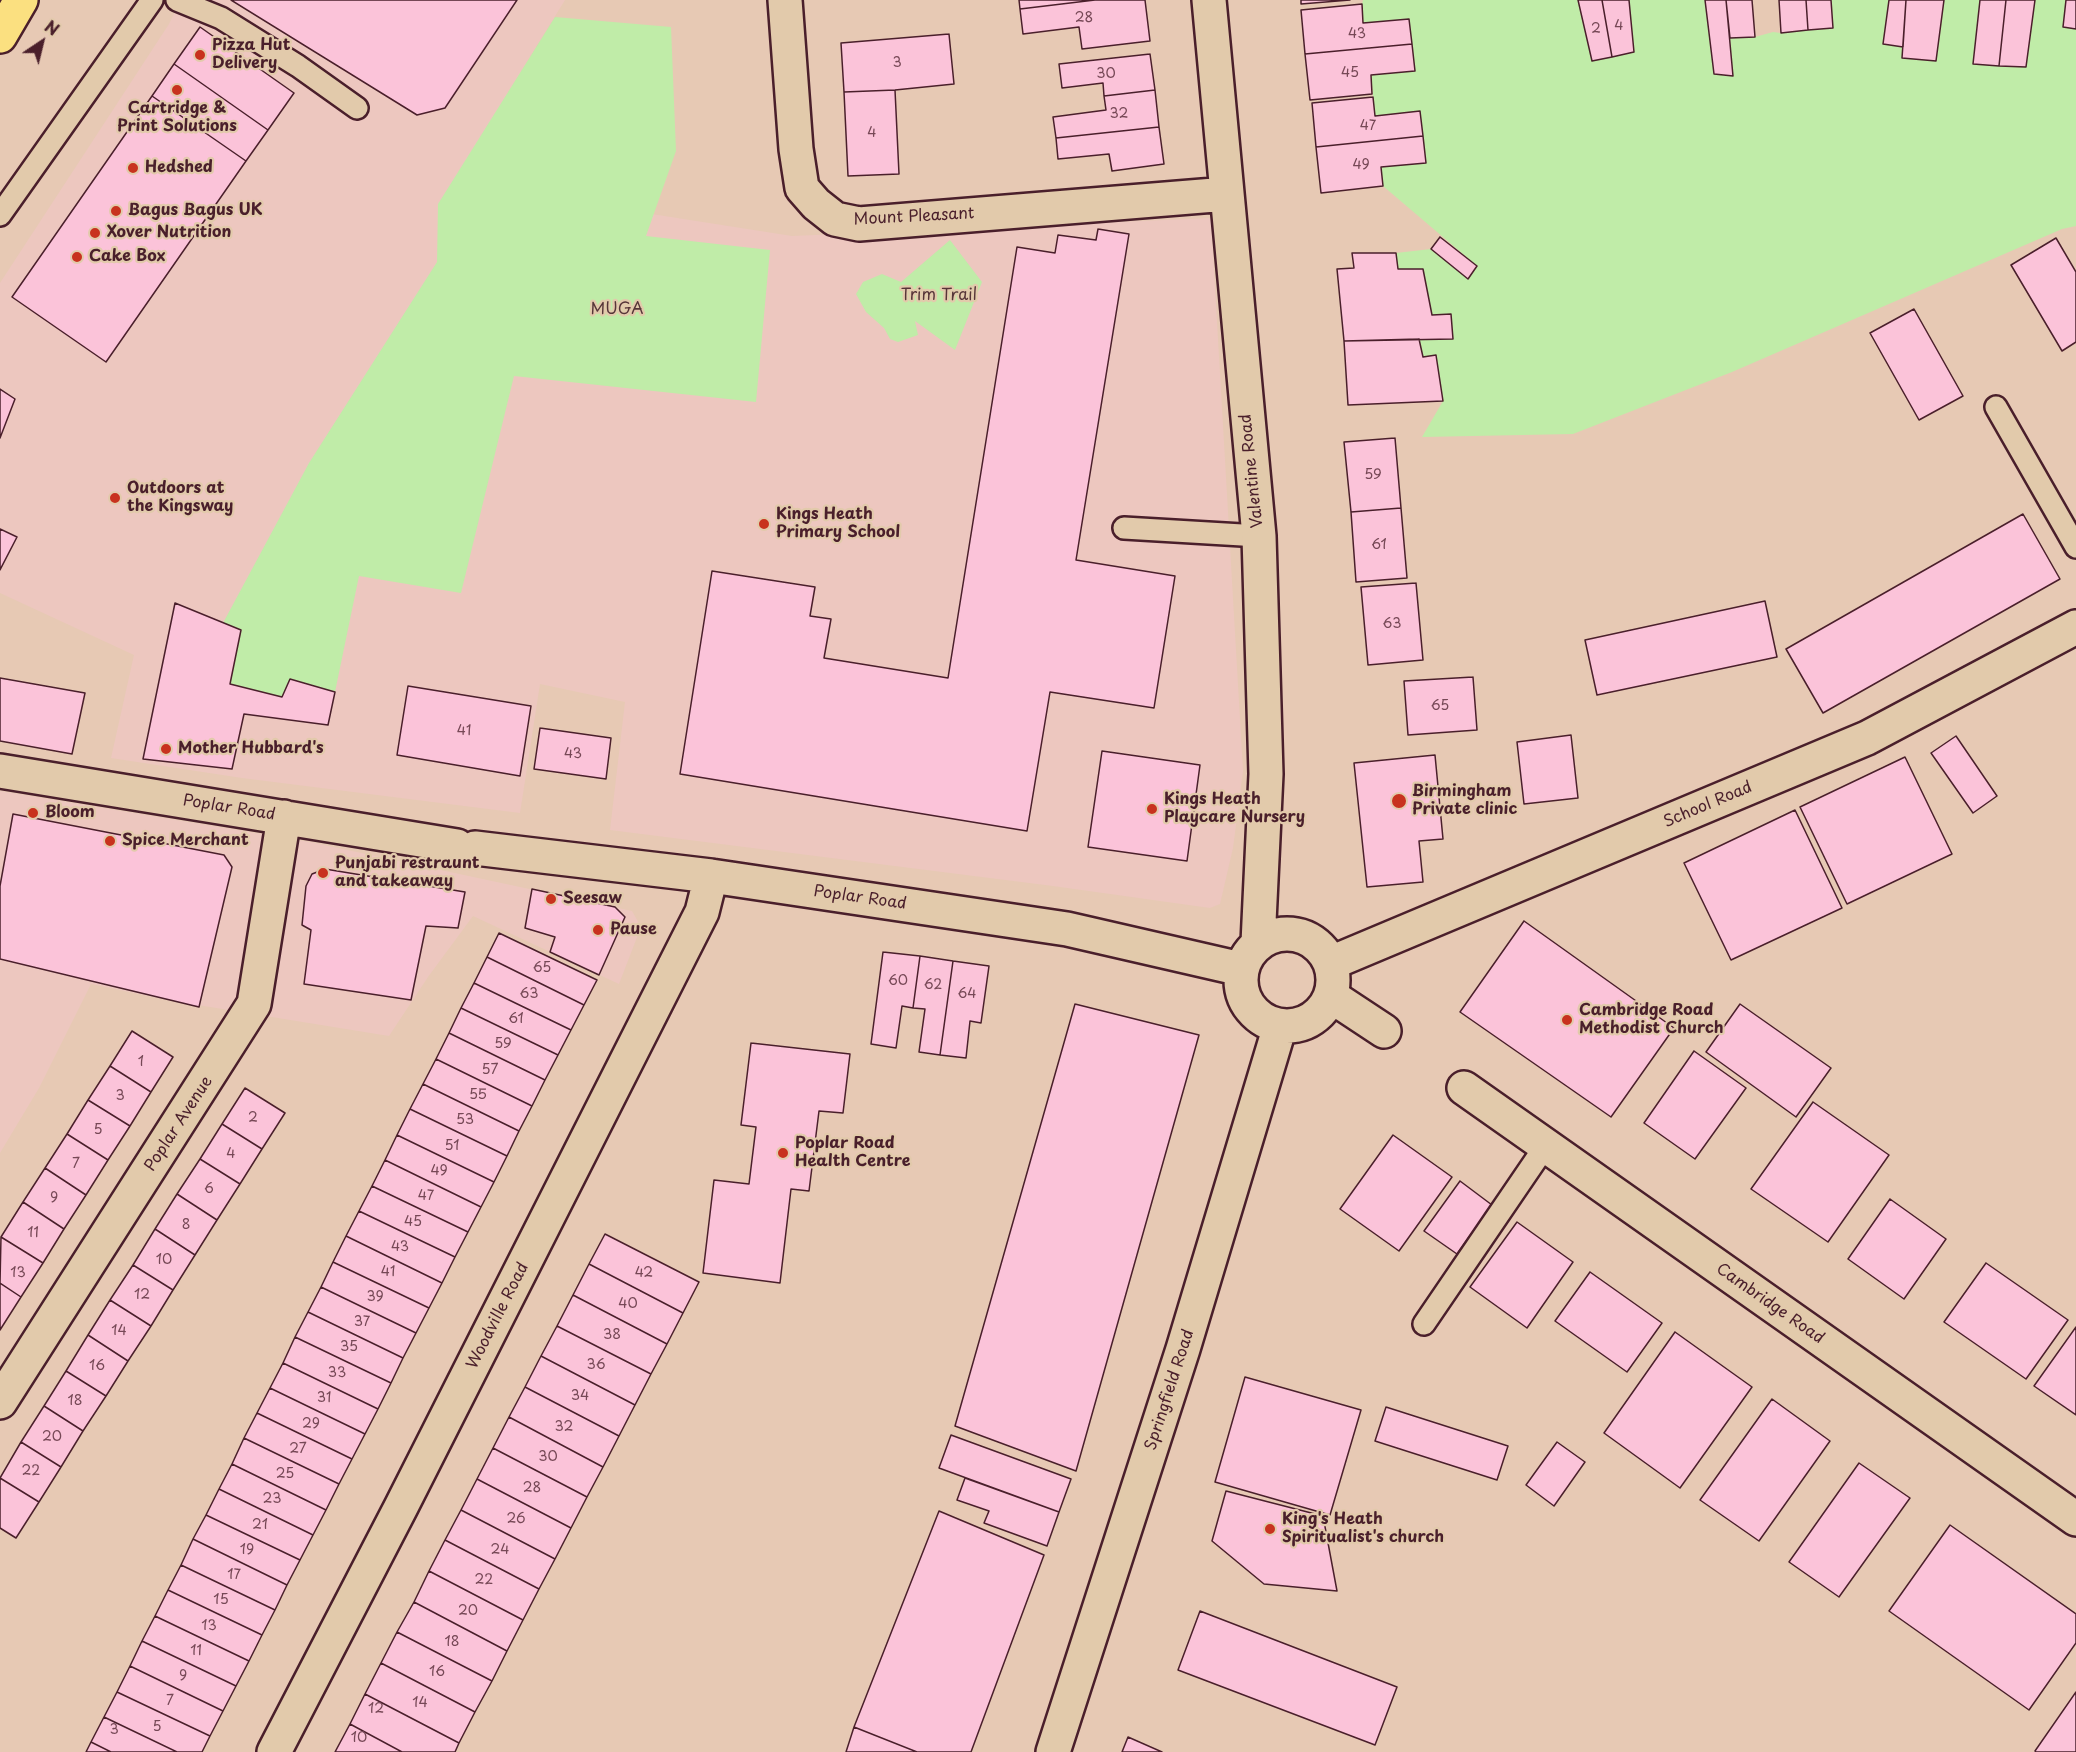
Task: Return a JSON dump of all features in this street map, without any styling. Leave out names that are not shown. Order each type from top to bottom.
[{"type":"highway","points":[[0,36],[21,0]]},
{"type":"street","name":"Mount Pleasant","points":[[785,0],[796,149],[802,188],[816,204],[835,219],[859,224],[1227,194]]},
{"type":"street","name":"Valentine Road","points":[[1209,0],[1259,536],[1266,774],[1249,956]]},
{"type":"street","name":"School Road","points":[[1331,963],[1868,738],[2076,627]]},
{"type":"street","name":"Poplar Road","points":[[0,771],[466,847],[711,876],[1249,956]]},
{"type":"street","name":"Poplar Avenue","points":[[0,1401],[254,1004],[284,817]]},
{"type":"street","name":"Woodville Road","points":[[274,1752],[702,912],[711,876]]},
{"type":"street","points":[[1278,934],[1300,934],[1319,945],[1331,963],[1331,996],[1320,1014],[1301,1025],[1280,1026],[1262,1019],[1248,1006],[1240,988],[1249,956],[1278,934]]},
{"type":"street","points":[[1331,996],[1384,1031]]},
{"type":"street","name":"Springfield Road","points":[[1053,1752],[1183,1349],[1280,1026]]},
{"type":"street","name":"Cambridge Road","points":[[1464,1088],[2076,1519]]},
{"type":"lane","points":[[0,215],[152,0]]},
{"type":"lane","points":[[177,0],[221,18],[298,66],[357,108]]},
{"type":"lane","points":[[1996,407],[2076,547]]},
{"type":"lane","points":[[1124,528],[1259,536]]},
{"type":"lane","points":[[1424,1324],[1546,1145]]},
{"type":"shaded area","name":"Kings Heath Primary School","points":[[181,0],[565,0],[454,180],[524,194],[792,236],[1211,218],[1243,771],[1233,848],[1220,904],[1210,908],[610,830],[625,702],[540,684],[520,813],[242,778],[111,758],[134,655],[0,593],[0,283],[169,24]]},
{"type":"shaded area","points":[[0,791],[310,842],[632,911],[641,927],[619,984],[473,916],[428,977],[389,1036],[167,1000],[91,984],[39,1088],[0,1153]]},
{"type":"green space","points":[[1363,0],[1578,0],[1593,61],[1634,52],[1629,0],[1705,0],[1714,74],[1733,76],[1730,38],[1815,29],[1831,0],[1889,0],[1883,44],[1903,47],[1902,58],[1936,61],[1944,0],[1980,0],[1973,63],[2026,67],[2035,0],[2066,0],[2076,29],[2076,226],[2062,229],[1732,372],[1573,434],[1422,437],[1443,401],[1435,355],[1423,357],[1419,339],[1453,338],[1451,315],[1432,315],[1423,269],[1398,269],[1396,253],[1431,249],[1468,279],[1477,266],[1383,186],[1381,167],[1426,163],[1420,112],[1375,116],[1371,75],[1415,70],[1409,19],[1363,23]]},
{"type":"green space","name":"MUGA","points":[[555,17],[671,27],[676,151],[646,236],[770,250],[756,402],[514,376],[461,593],[359,576],[335,692],[291,679],[282,697],[230,684],[241,630],[223,623],[309,463],[437,262],[438,204]]},
{"type":"green space","name":"Trim Trail","points":[[950,240],[982,282],[955,350],[915,321],[918,335],[898,342],[890,339],[884,328],[866,312],[856,294],[863,282],[882,274],[901,282]]},
{"type":"building","points":[[231,0],[517,0],[445,108],[417,115]]},
{"type":"building","points":[[1019,0],[1095,0],[1020,9]]},
{"type":"building","points":[[1095,0],[1145,0],[1150,41],[1082,49],[1079,27],[1023,34],[1020,9]]},
{"type":"building","points":[[1301,0],[1350,0],[1301,4]]},
{"type":"building","points":[[1578,0],[1602,0],[1612,57],[1592,61]]},
{"type":"building","points":[[1602,0],[1629,0],[1634,52],[1612,57]]},
{"type":"building","points":[[1705,0],[1726,0],[1733,76],[1714,74]]},
{"type":"building","points":[[1726,0],[1752,0],[1755,37],[1730,38]]},
{"type":"building","points":[[1779,0],[1806,0],[1808,30],[1781,33]]},
{"type":"building","points":[[1806,0],[1831,0],[1833,28],[1808,30]]},
{"type":"building","points":[[1889,0],[1906,0],[1903,47],[1883,44]]},
{"type":"building","points":[[1906,0],[1944,0],[1936,61],[1902,58]]},
{"type":"building","points":[[1980,0],[2006,0],[1999,66],[1973,64]]},
{"type":"building","points":[[2006,0],[2035,0],[2026,67],[1999,66]]},
{"type":"building","points":[[2066,0],[2076,0],[2076,29],[2063,27]]},
{"type":"building","points":[[1362,4],[1363,23],[1409,19],[1412,44],[1305,54],[1301,10]]},
{"type":"building","points":[[200,27],[294,93],[268,130],[174,64]]},
{"type":"building","points":[[949,34],[954,84],[844,92],[841,43]]},
{"type":"building","points":[[1412,44],[1415,71],[1371,75],[1372,94],[1310,100],[1305,54]]},
{"type":"building","points":[[1150,54],[1155,90],[1104,96],[1103,83],[1062,88],[1059,64]]},
{"type":"building","points":[[174,64],[268,130],[246,161],[152,96]]},
{"type":"building","points":[[895,90],[899,174],[848,176],[844,92]]},
{"type":"building","points":[[1155,90],[1159,127],[1056,138],[1053,117],[1106,110],[1104,96]]},
{"type":"building","points":[[152,96],[246,161],[106,362],[12,297]]},
{"type":"building","points":[[1373,97],[1375,116],[1420,111],[1423,136],[1316,147],[1312,103]]},
{"type":"building","points":[[1159,127],[1164,164],[1112,171],[1109,154],[1058,159],[1056,138]]},
{"type":"building","points":[[1423,136],[1426,163],[1381,167],[1383,186],[1321,193],[1316,147]]},
{"type":"building","points":[[1098,229],[1129,234],[1076,560],[1175,576],[1154,708],[1050,692],[1027,831],[680,774],[712,571],[815,587],[810,616],[831,619],[824,658],[948,678],[1017,247],[1055,253],[1058,235],[1096,240]]},
{"type":"building","points":[[1440,237],[1477,266],[1468,279],[1431,249]]},
{"type":"building","points":[[2056,238],[2076,272],[2076,342],[2062,351],[2011,265]]},
{"type":"building","points":[[1352,253],[1396,253],[1398,269],[1423,269],[1432,315],[1451,314],[1453,339],[1344,341],[1337,269],[1354,268]]},
{"type":"building","points":[[1914,309],[1963,396],[1919,420],[1870,333]]},
{"type":"building","points":[[1419,339],[1423,357],[1436,355],[1443,401],[1348,405],[1344,341]]},
{"type":"building","points":[[0,389],[15,399],[0,438]]},
{"type":"building","points":[[1395,438],[1401,508],[1351,512],[1344,442]]},
{"type":"building","points":[[1401,508],[1407,578],[1356,582],[1351,512]]},
{"type":"building","points":[[2023,514],[2060,579],[1823,713],[1786,649]]},
{"type":"building","points":[[0,529],[17,537],[0,570]]},
{"type":"building","points":[[1416,583],[1423,660],[1368,665],[1361,587]]},
{"type":"building","points":[[1765,601],[1777,657],[1597,695],[1585,640]]},
{"type":"building","points":[[175,603],[241,630],[230,684],[282,697],[290,679],[335,692],[328,725],[244,714],[232,769],[143,759]]},
{"type":"building","points":[[1473,677],[1477,730],[1408,735],[1404,681]]},
{"type":"building","points":[[0,678],[85,693],[72,754],[0,741]]},
{"type":"building","points":[[408,686],[531,706],[520,776],[397,755]]},
{"type":"building","points":[[540,728],[611,738],[606,779],[534,769]]},
{"type":"building","points":[[1571,735],[1578,798],[1524,804],[1517,742]]},
{"type":"building","points":[[1956,736],[1997,796],[1973,813],[1931,753]]},
{"type":"building","points":[[1102,751],[1200,765],[1187,861],[1088,847]]},
{"type":"building","name":"Birmingham Private clinic","points":[[1435,755],[1443,839],[1419,841],[1423,882],[1367,887],[1354,763]]},
{"type":"building","points":[[1905,757],[1952,854],[1847,904],[1800,807]]},
{"type":"building","points":[[1795,810],[1842,908],[1731,960],[1684,863]]},
{"type":"building","points":[[13,814],[224,855],[232,867],[199,1007],[0,959],[0,886]]},
{"type":"building","points":[[325,869],[465,892],[458,928],[426,926],[411,1000],[304,984],[311,930],[302,925],[306,886],[312,874]]},
{"type":"building","points":[[532,889],[615,907],[625,917],[599,975],[550,952],[555,937],[525,928]]},
{"type":"building","name":"Cambridge Road Methodist Church","points":[[1524,921],[1674,1028],[1611,1117],[1460,1012]]},
{"type":"building","points":[[499,933],[597,980],[584,1005],[487,957]]},
{"type":"building","points":[[883,952],[920,956],[913,1008],[902,1006],[896,1048],[871,1044]]},
{"type":"building","points":[[920,956],[953,961],[940,1055],[919,1052],[925,1009],[913,1008]]},
{"type":"building","points":[[487,957],[584,1005],[571,1030],[474,983]]},
{"type":"building","points":[[953,961],[989,966],[981,1023],[970,1021],[966,1058],[940,1055]]},
{"type":"building","points":[[474,983],[571,1030],[558,1055],[461,1008]]},
{"type":"building","points":[[1075,1004],[1199,1035],[1076,1471],[955,1426]]},
{"type":"building","points":[[1740,1004],[1831,1068],[1796,1117],[1706,1052]]},
{"type":"building","points":[[461,1008],[558,1055],[545,1080],[449,1033]]},
{"type":"building","points":[[132,1031],[173,1057],[151,1092],[110,1066]]},
{"type":"building","points":[[449,1033],[545,1080],[532,1106],[436,1059]]},
{"type":"building","name":"Poplar Road Health Centre","points":[[751,1043],[850,1054],[843,1113],[819,1111],[809,1191],[791,1189],[780,1283],[703,1273],[714,1180],[749,1184],[756,1127],[741,1125]]},
{"type":"building","points":[[1694,1051],[1746,1088],[1695,1159],[1644,1123]]},
{"type":"building","points":[[436,1059],[532,1106],[519,1131],[423,1084]]},
{"type":"building","points":[[110,1066],[151,1092],[130,1126],[88,1100]]},
{"type":"building","points":[[423,1084],[519,1131],[507,1156],[410,1109]]},
{"type":"building","points":[[245,1088],[285,1113],[262,1149],[222,1124]]},
{"type":"building","points":[[88,1100],[130,1126],[108,1160],[67,1134]]},
{"type":"building","points":[[1813,1102],[1889,1155],[1828,1242],[1751,1189]]},
{"type":"building","points":[[410,1109],[507,1156],[494,1182],[397,1135]]},
{"type":"building","points":[[222,1124],[262,1149],[240,1184],[200,1159]]},
{"type":"building","points":[[67,1134],[108,1160],[86,1195],[45,1168]]},
{"type":"building","points":[[397,1135],[494,1182],[481,1207],[385,1160]]},
{"type":"building","points":[[1393,1135],[1452,1177],[1399,1251],[1340,1209]]},
{"type":"building","points":[[200,1159],[240,1184],[217,1220],[177,1194]]},
{"type":"building","points":[[385,1160],[481,1207],[468,1232],[372,1186]]},
{"type":"building","points":[[45,1168],[86,1195],[64,1229],[23,1202]]},
{"type":"building","points":[[1460,1181],[1492,1205],[1457,1254],[1424,1231]]},
{"type":"building","points":[[372,1186],[468,1232],[455,1257],[359,1211]]},
{"type":"building","points":[[177,1194],[217,1220],[195,1255],[155,1229]]},
{"type":"building","points":[[1890,1199],[1946,1239],[1904,1299],[1848,1259]]},
{"type":"building","points":[[23,1202],[64,1229],[43,1263],[1,1237]]},
{"type":"building","points":[[359,1211],[455,1257],[442,1283],[346,1236]]},
{"type":"building","points":[[1517,1222],[1573,1262],[1527,1328],[1470,1287]]},
{"type":"building","points":[[155,1229],[195,1255],[173,1290],[133,1265]]},
{"type":"building","points":[[605,1234],[699,1282],[683,1313],[589,1264]]},
{"type":"building","points":[[346,1236],[442,1283],[429,1308],[333,1262]]},
{"type":"building","points":[[1,1237],[43,1263],[21,1297],[0,1283]]},
{"type":"building","points":[[333,1262],[429,1308],[416,1333],[321,1287]]},
{"type":"building","points":[[1986,1263],[2068,1320],[2026,1379],[1944,1322]]},
{"type":"building","points":[[589,1264],[683,1313],[667,1344],[573,1295]]},
{"type":"building","points":[[133,1265],[173,1290],[151,1326],[110,1300]]},
{"type":"building","points":[[1590,1272],[1662,1323],[1627,1372],[1555,1321]]},
{"type":"building","points":[[0,1283],[21,1297],[0,1330]]},
{"type":"building","points":[[321,1287],[416,1333],[403,1358],[308,1312]]},
{"type":"building","points":[[573,1295],[667,1344],[651,1374],[557,1326]]},
{"type":"building","points":[[110,1300],[151,1326],[128,1361],[88,1335]]},
{"type":"building","points":[[308,1312],[403,1358],[391,1383],[295,1337]]},
{"type":"building","points":[[557,1326],[651,1374],[635,1405],[541,1356]]},
{"type":"building","points":[[2076,1327],[2076,1415],[2034,1386]]},
{"type":"building","points":[[1675,1332],[1752,1387],[1680,1488],[1604,1433]]},
{"type":"building","points":[[88,1335],[128,1361],[106,1396],[66,1371]]},
{"type":"building","points":[[295,1337],[391,1383],[378,1409],[283,1363]]},
{"type":"building","points":[[541,1356],[635,1405],[619,1436],[525,1387]]},
{"type":"building","points":[[283,1363],[378,1409],[365,1434],[270,1388]]},
{"type":"building","points":[[66,1371],[106,1396],[83,1431],[44,1406]]},
{"type":"building","points":[[1245,1377],[1361,1410],[1330,1515],[1215,1482]]},
{"type":"building","points":[[525,1387],[619,1436],[603,1467],[509,1417]]},
{"type":"building","points":[[270,1388],[365,1434],[352,1459],[257,1413]]},
{"type":"building","points":[[1772,1399],[1830,1441],[1759,1541],[1700,1500]]},
{"type":"building","points":[[44,1406],[83,1431],[61,1467],[21,1442]]},
{"type":"building","points":[[1386,1407],[1508,1446],[1497,1480],[1375,1441]]},
{"type":"building","points":[[257,1413],[352,1459],[339,1484],[244,1438]]},
{"type":"building","points":[[509,1417],[603,1467],[587,1497],[493,1448]]},
{"type":"building","points":[[951,1435],[1071,1479],[1059,1512],[939,1468]]},
{"type":"building","points":[[244,1438],[339,1484],[326,1510],[232,1464]]},
{"type":"building","points":[[21,1442],[61,1467],[39,1502],[0,1478]]},
{"type":"building","points":[[1557,1442],[1585,1462],[1554,1506],[1526,1485]]},
{"type":"building","points":[[493,1448],[587,1497],[571,1528],[477,1479]]},
{"type":"building","points":[[1859,1463],[1910,1498],[1839,1597],[1789,1562]]},
{"type":"building","points":[[232,1464],[326,1510],[313,1535],[219,1489]]},
{"type":"building","points":[[0,1478],[39,1502],[16,1538],[0,1528]]},
{"type":"building","points":[[965,1478],[1059,1512],[1047,1546],[984,1523],[989,1511],[957,1500]]},
{"type":"building","points":[[477,1479],[571,1528],[555,1559],[461,1510]]},
{"type":"building","points":[[219,1489],[313,1535],[300,1560],[206,1515]]},
{"type":"building","name":"King's Heath Spiritualist's church","points":[[1226,1491],[1323,1516],[1337,1591],[1264,1584],[1212,1541]]},
{"type":"building","points":[[461,1510],[555,1559],[539,1589],[445,1540]]},
{"type":"building","points":[[939,1511],[1044,1555],[971,1752],[917,1752],[854,1727]]},
{"type":"building","points":[[206,1515],[300,1560],[287,1585],[193,1539]]},
{"type":"building","points":[[1950,1525],[2076,1614],[2076,1643],[2029,1710],[1889,1611]]},
{"type":"building","points":[[193,1539],[287,1585],[275,1610],[181,1565]]},
{"type":"building","points":[[445,1540],[539,1589],[523,1620],[429,1571]]},
{"type":"building","points":[[181,1565],[275,1610],[262,1635],[168,1590]]},
{"type":"building","points":[[429,1571],[523,1620],[507,1651],[414,1602]]},
{"type":"building","points":[[168,1590],[262,1635],[249,1661],[155,1616]]},
{"type":"building","points":[[414,1602],[507,1651],[492,1681],[397,1632]]},
{"type":"building","points":[[1200,1611],[1397,1687],[1375,1745],[1178,1670]]},
{"type":"building","points":[[155,1616],[249,1661],[236,1686],[142,1641]]},
{"type":"building","points":[[397,1632],[492,1681],[475,1712],[381,1663]]},
{"type":"building","points":[[142,1641],[236,1686],[223,1711],[130,1666]]},
{"type":"building","points":[[381,1663],[475,1712],[459,1743],[365,1694]]},
{"type":"building","points":[[130,1666],[223,1711],[210,1736],[117,1692]]},
{"type":"building","points":[[117,1692],[210,1736],[202,1752],[177,1752],[104,1717]]},
{"type":"building","points":[[2076,1692],[2076,1752],[2036,1752],[2035,1751]]},
{"type":"building","points":[[365,1694],[459,1743],[455,1752],[402,1752],[350,1724]]},
{"type":"building","points":[[104,1717],[177,1752],[111,1752],[91,1742]]},
{"type":"building","points":[[350,1724],[402,1752],[335,1752]]},
{"type":"building","points":[[854,1727],[917,1752],[846,1752]]},
{"type":"building","points":[[1128,1737],[1162,1752],[1122,1752]]},
{"type":"building","points":[[91,1742],[111,1752],[86,1752]]},
{"type":"place","name":"Pizza Hut Delivery","points":[[200,55]]},
{"type":"place","name":"Cartridge & Print Solutions","points":[[177,90]]},
{"type":"place","name":"Hedshed","points":[[133,168]]},
{"type":"place","name":"Bagus Bagus UK","points":[[116,211]]},
{"type":"place","name":"Xover Nutrition","points":[[95,233]]},
{"type":"place","name":"Cake Box","points":[[77,257]]},
{"type":"place","name":"Outdoors at the Kingsway","points":[[115,498]]},
{"type":"place","name":"Kings Heath Primary School","points":[[764,524]]},
{"type":"place","name":"Mother Hubbard's","points":[[166,749]]},
{"type":"place","name":"Birmingham Private clinic","points":[[1399,801]]},
{"type":"place","name":"Kings Heath Playcare Nursery","points":[[1152,809]]},
{"type":"place","name":"Bloom","points":[[33,813]]},
{"type":"place","name":"Spice Merchant","points":[[110,841]]},
{"type":"place","name":"Punjabi restraunt and takeaway","points":[[323,873]]},
{"type":"place","name":"Seesaw","points":[[551,899]]},
{"type":"place","name":"Pause","points":[[598,930]]},
{"type":"place","name":"Cambridge Road Methodist Church","points":[[1567,1020]]},
{"type":"place","name":"Poplar Road Health Centre","points":[[783,1153]]},
{"type":"place","name":"King's Heath Spiritualist's church","points":[[1270,1529]]}]
